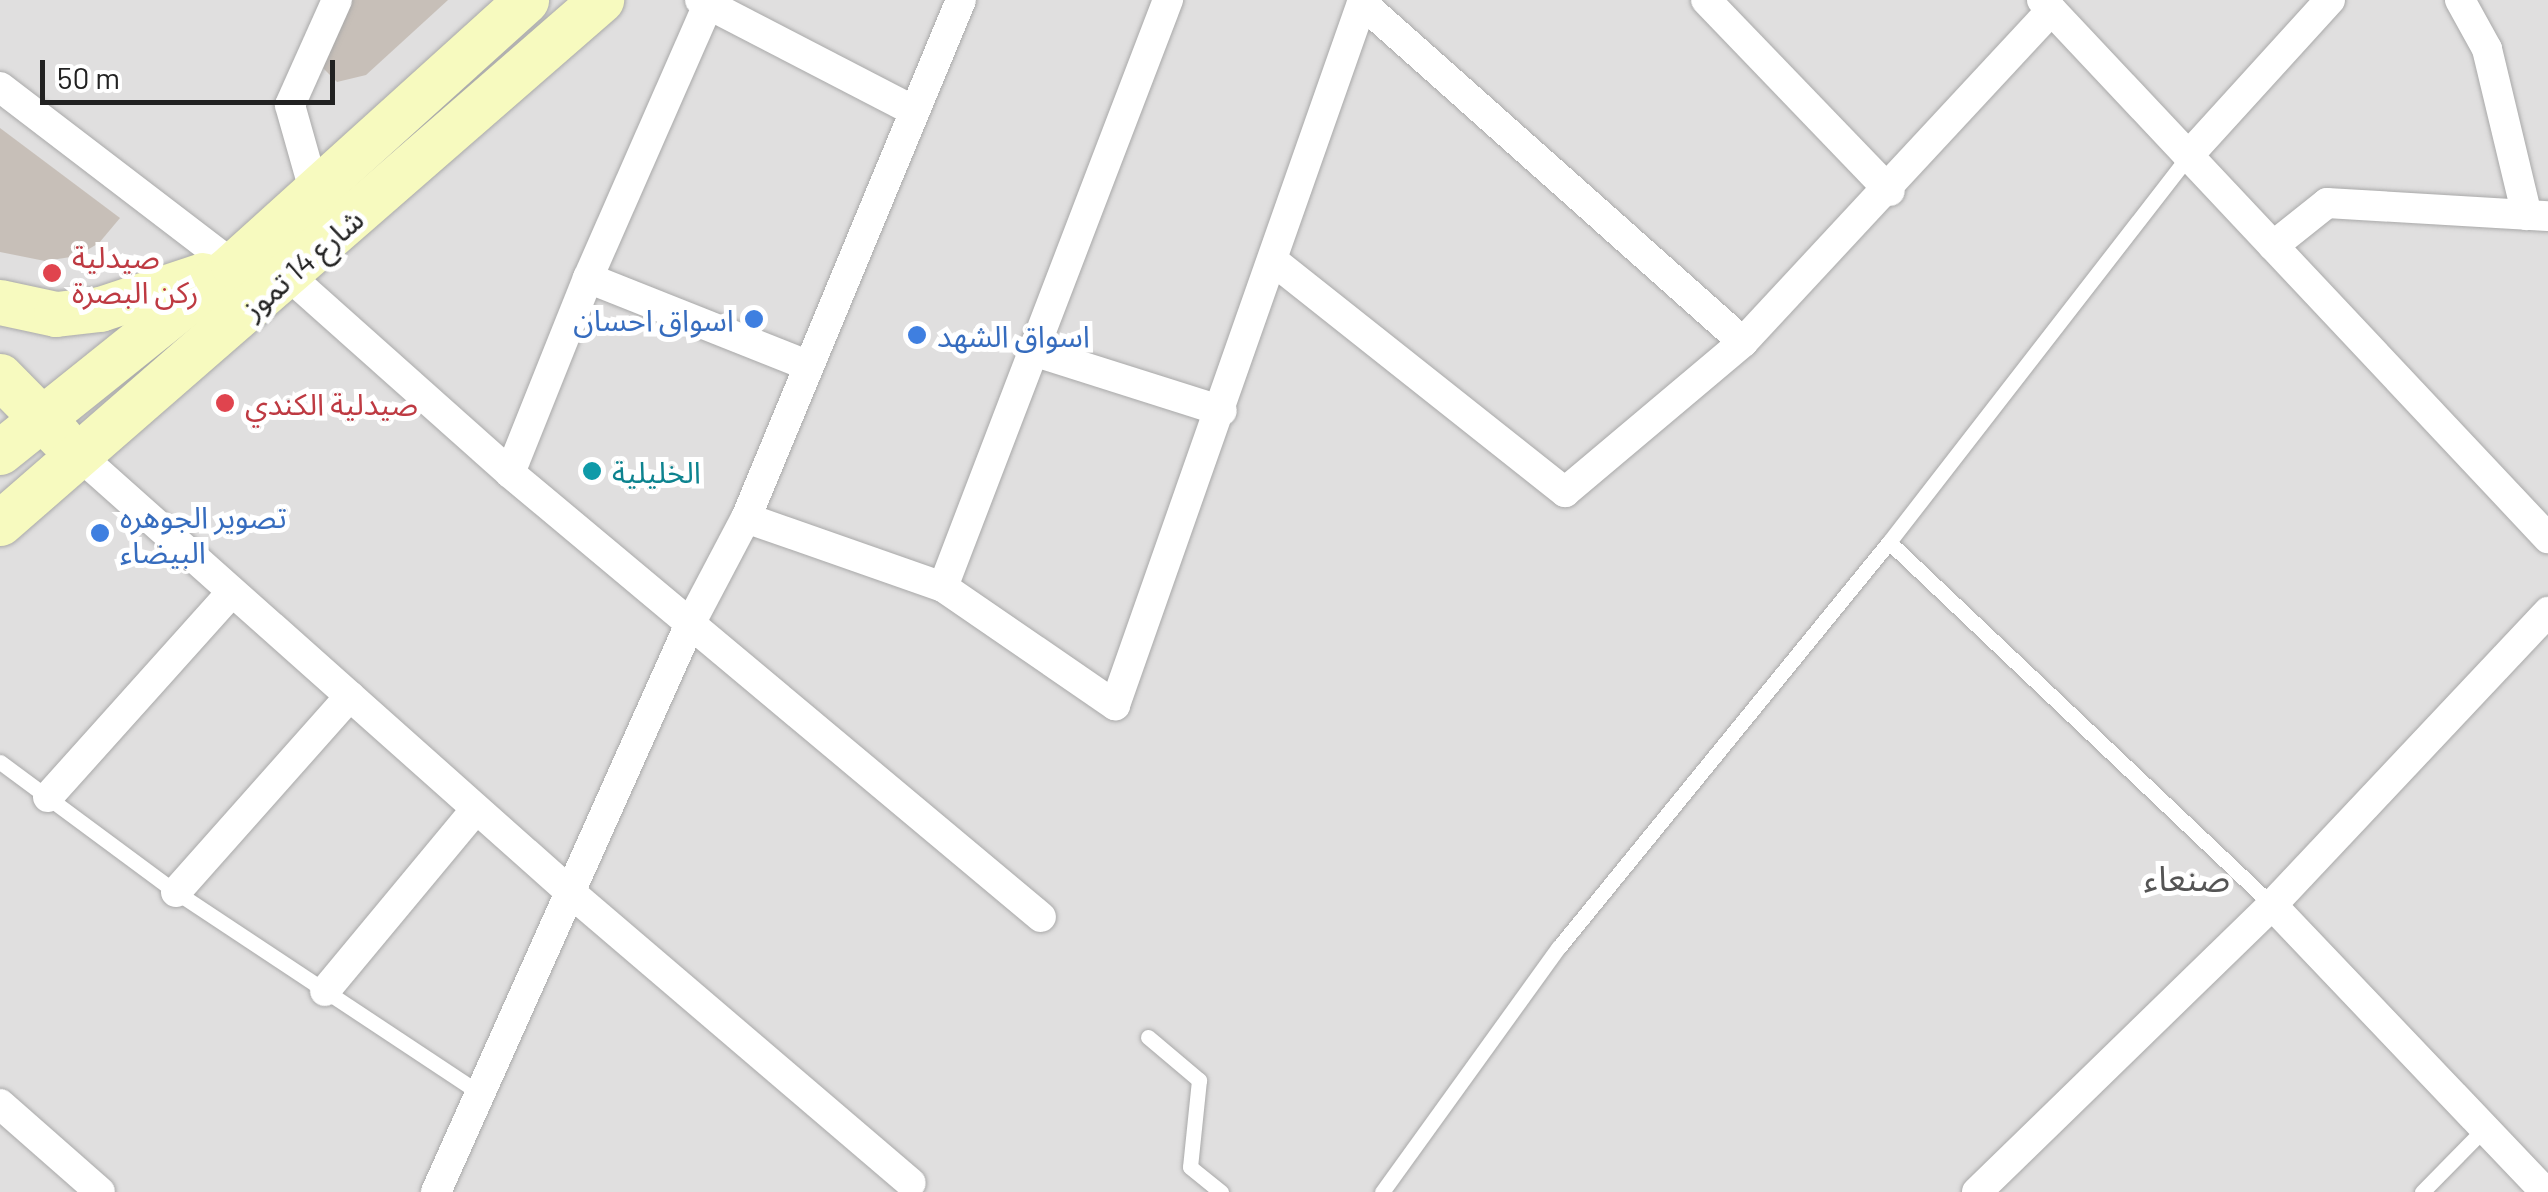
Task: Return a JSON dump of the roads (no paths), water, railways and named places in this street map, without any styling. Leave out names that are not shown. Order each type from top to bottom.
[{"type":"main road","name":"شارع 14 تموز","points":[[0,452],[233,266],[526,0]]},
{"type":"main road","name":"شارع 14 تموز","points":[[10,496],[80,456],[601,0]]},
{"type":"main road","points":[[0,302],[56,314],[100,308],[233,266]]},
{"type":"main road","points":[[0,376],[80,456]]},
{"type":"street","points":[[314,190],[290,105],[337,0]]},
{"type":"street","points":[[436,1192],[690,624],[746,518],[912,110],[961,0]]},
{"type":"street","points":[[943,587],[1168,0]]},
{"type":"street","points":[[1706,0],[1890,191]]},
{"type":"street","points":[[2188,156],[2330,0]]},
{"type":"street","points":[[2273,246],[2327,203],[2537,216],[2488,49],[2460,0]]},
{"type":"street","points":[[510,472],[704,2],[912,110]]},
{"type":"street","points":[[746,518],[943,587],[1115,705],[1276,263],[1362,3],[1434,60],[1743,342]]},
{"type":"street","points":[[1276,263],[1565,492],[1743,342],[1890,191],[2046,5],[2548,538]]},
{"type":"street","points":[[0,87],[233,266]]},
{"type":"street","points":[[289,276],[510,472],[1041,917]]},
{"type":"street","points":[[588,278],[808,366]]},
{"type":"street","points":[[1033,351],[1222,411]]},
{"type":"street","points":[[80,456],[570,892],[911,1183]]},
{"type":"street","points":[[48,798],[232,592]]},
{"type":"street","points":[[1977,1192],[2272,905],[2548,612]]},
{"type":"street","points":[[176,892],[350,696]]},
{"type":"street","points":[[325,991],[476,809]]},
{"type":"street","points":[[2272,905],[2545,1192]]},
{"type":"street","points":[[0,1104],[100,1192]]},
{"type":"lane","points":[[1382,1192],[1559,947],[1889,542],[2188,156]]},
{"type":"lane","points":[[1889,542],[2272,905]]},
{"type":"lane","points":[[0,762],[176,892],[481,1094]]},
{"type":"lane","points":[[1148,1037],[1199,1080],[1190,1168],[1221,1192]]},
{"type":"lane","points":[[2422,1192],[2483,1130]]},
{"type":"place","name":"صيدلية ركن البصرة","points":[[52,273]]},
{"type":"place","name":"اسواق احسان","points":[[754,319]]},
{"type":"place","name":"اسواق الشهد","points":[[917,335]]},
{"type":"place","name":"صيدلية الكندي","points":[[225,403]]},
{"type":"place","name":"الخليلية","points":[[592,471]]},
{"type":"place","name":"تصوير الجوهره البيضاء","points":[[100,533]]},
{"type":"district","name":"صنعاء","points":[[2187,877]]}]
